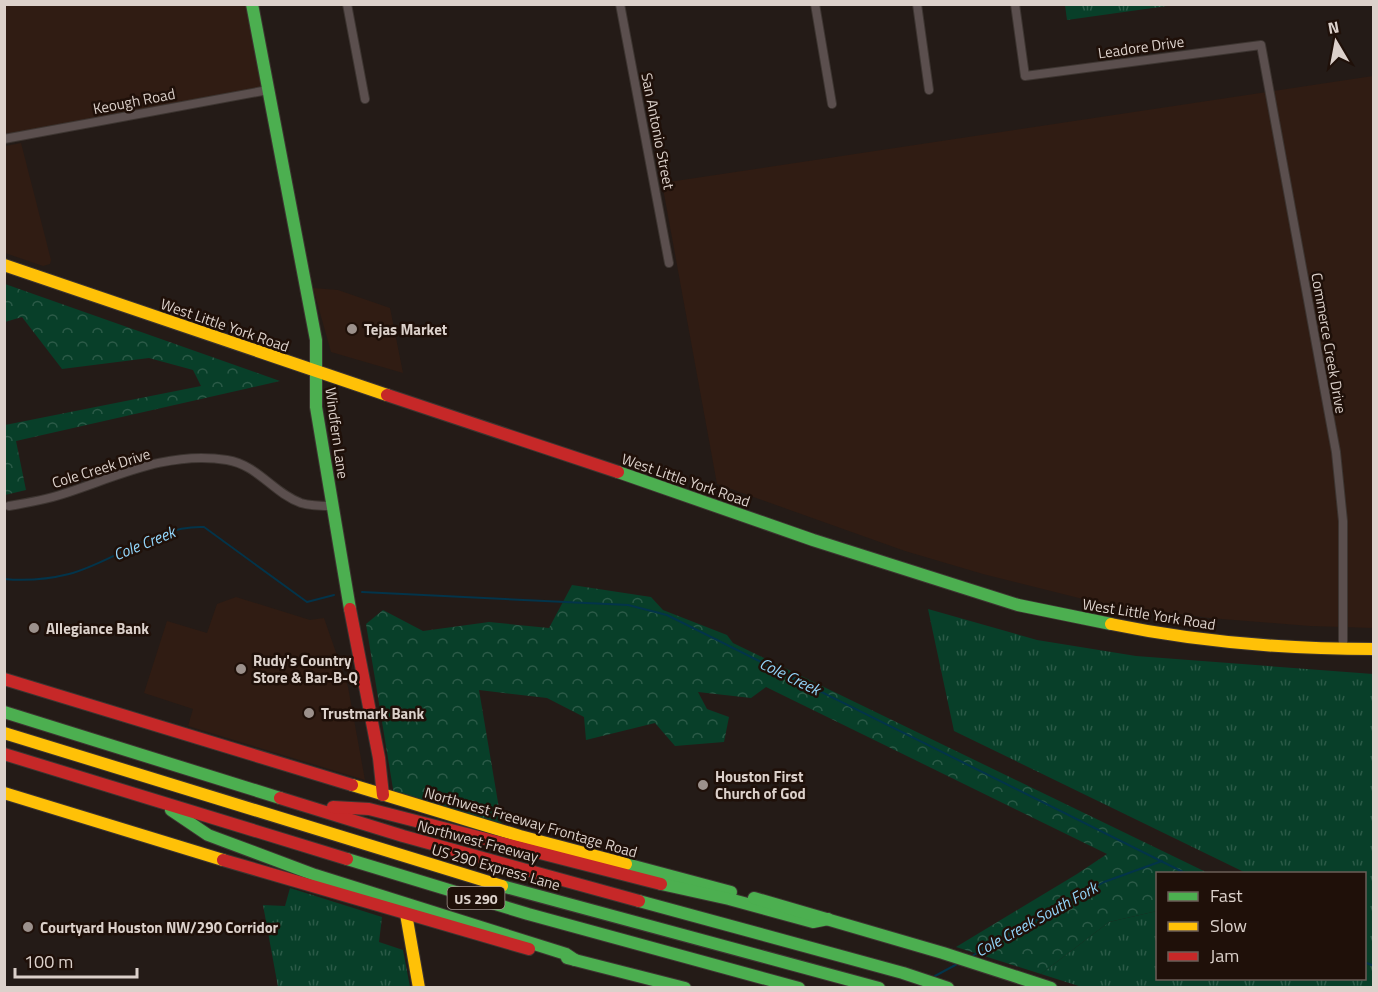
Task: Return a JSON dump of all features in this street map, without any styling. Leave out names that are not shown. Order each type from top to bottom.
[{"type":"main road","name":"Windfern Lane","points":[[252,4],[316,340],[316,407],[383,795]]},
{"type":"main road","name":"West Little York Road","points":[[4,265],[315,371],[548,447],[813,540],[1018,605],[1148,632],[1232,643],[1374,649]]},
{"type":"main road","name":"Northwest Freeway Frontage Road","points":[[4,679],[531,839],[828,919],[1051,987]]},
{"type":"main road","name":"Northwest Freeway","points":[[4,712],[403,836],[903,973],[946,987]]},
{"type":"main road","name":"US 290 Express Lane","points":[[4,733],[517,890],[879,987]]},
{"type":"main road","name":"US 290","points":[[4,754],[528,914],[799,987]]},
{"type":"main road","points":[[4,793],[510,945],[685,987]]},
{"type":"main road","points":[[156,800],[208,835],[315,875],[566,954],[575,960]]},
{"type":"main road","points":[[309,806],[369,809],[627,877],[729,899],[813,922],[828,919]]},
{"type":"main road","points":[[406,914],[419,987]]},
{"type":"street","points":[[347,4],[365,99]]},
{"type":"street","name":"San Antonio Street","points":[[620,4],[669,263]]},
{"type":"street","points":[[815,4],[832,104]]},
{"type":"street","points":[[917,4],[929,90]]},
{"type":"street","name":"Leadore Drive","points":[[1014,4],[1025,76],[1261,45]]},
{"type":"street","name":"Commerce Creek Drive","points":[[1261,45],[1336,452],[1343,521],[1343,649]]},
{"type":"street","name":"Keough Road","points":[[4,139],[268,90]]},
{"type":"street","name":"Cole Creek Drive","points":[[9,506],[61,495],[114,475],[146,466],[199,458],[239,463],[256,471],[296,500],[310,505],[333,506]]},
{"type":"shaded area","points":[[5,5],[248,5],[263,81],[258,90],[5,136]]},
{"type":"shaded area","points":[[1373,76],[1373,628],[1310,626],[1209,618],[1095,602],[983,574],[905,551],[717,484],[662,183]]},
{"type":"shaded area","points":[[21,143],[51,260],[50,264],[43,266],[5,253],[5,146]]},
{"type":"shaded area","points":[[313,288],[338,290],[390,308],[403,373],[331,352]]},
{"type":"shaded area","points":[[236,597],[310,620],[324,618],[348,687],[365,780],[188,726],[193,709],[144,693],[167,621],[207,633],[217,604]]},
{"type":"green space","points":[[1065,4],[1174,5],[1067,20]]},
{"type":"green space","points":[[5,284],[280,381],[16,441],[26,490],[5,495],[5,425],[201,386],[193,370],[149,358],[62,369],[22,317],[5,322]]},
{"type":"green space","points":[[572,585],[651,597],[663,610],[727,635],[733,643],[1206,872],[1156,872],[1156,911],[1109,922],[1041,974],[956,947],[1107,854],[766,687],[751,698],[698,692],[707,709],[729,717],[724,742],[675,746],[655,723],[586,740],[584,717],[547,698],[479,690],[502,826],[394,795],[366,624],[383,610],[423,631],[489,622],[549,628]]},
{"type":"green space","points":[[928,609],[1037,640],[1136,656],[1373,674],[1373,987],[1085,988],[1041,974],[1109,922],[1156,911],[1156,980],[1366,980],[1366,872],[1244,872],[954,731]]},
{"type":"green space","points":[[290,888],[382,917],[379,942],[403,950],[410,987],[278,987],[263,905],[285,906]]},
{"type":"waterway","name":"Cole Creek","points":[[4,579],[37,579],[69,574],[169,532],[204,527],[307,602],[334,595]]},
{"type":"waterway","name":"Cole Creek","points":[[362,592],[628,605],[667,615],[1183,872]]},
{"type":"waterway","name":"Cole Creek South Fork","points":[[972,956],[1104,882],[1162,861]]},
{"type":"waterway","name":"Cole Creek South Fork","points":[[935,976],[959,963]]},
{"type":"waterway","name":"Cole Creek","points":[[1366,963],[1374,966]]},
{"type":"traffic: fast","points":[[252,4],[316,340],[316,407],[350,609]]},
{"type":"traffic: fast","points":[[618,472],[813,540],[1018,605],[1111,624]]},
{"type":"traffic: fast","points":[[4,712],[280,798]]},
{"type":"traffic: fast","points":[[171,810],[208,835],[315,875],[566,954],[575,960]]},
{"type":"traffic: fast","points":[[347,859],[528,914],[799,988]]},
{"type":"traffic: fast","points":[[626,864],[731,892]]},
{"type":"traffic: fast","points":[[661,884],[729,899],[813,922],[828,919]]},
{"type":"traffic: fast","points":[[502,886],[879,988]]},
{"type":"traffic: fast","points":[[754,898],[943,953],[1051,988]]},
{"type":"traffic: fast","points":[[639,901],[903,973],[948,988]]},
{"type":"traffic: fast","points":[[567,958],[685,988]]},
{"type":"traffic: slow","points":[[4,265],[387,395]]},
{"type":"traffic: slow","points":[[1111,624],[1209,640],[1308,648],[1374,649]]},
{"type":"traffic: slow","points":[[4,733],[502,886]]},
{"type":"traffic: slow","points":[[352,785],[520,836],[626,864]]},
{"type":"traffic: slow","points":[[4,793],[223,860]]},
{"type":"traffic: slow","points":[[406,914],[419,988]]},
{"type":"traffic: jam","points":[[387,395],[618,472]]},
{"type":"traffic: jam","points":[[350,609],[379,758],[383,795]]},
{"type":"traffic: jam","points":[[4,679],[352,785]]},
{"type":"traffic: jam","points":[[4,754],[347,859]]},
{"type":"traffic: jam","points":[[280,798],[403,836],[639,901]]},
{"type":"traffic: jam","points":[[333,807],[369,809],[661,884]]},
{"type":"traffic: jam","points":[[223,860],[529,949]]},
{"type":"place","name":"Tejas Market","points":[[352,329]]},
{"type":"place","name":"Allegiance Bank","points":[[34,628]]},
{"type":"place","name":"Rudy's Country Store & Bar-B-Q","points":[[241,669]]},
{"type":"place","name":"Trustmark Bank","points":[[309,713]]},
{"type":"place","name":"Houston First Church of God","points":[[703,785]]},
{"type":"place","name":"Courtyard Houston NW/290 Corridor","points":[[28,927]]}]
